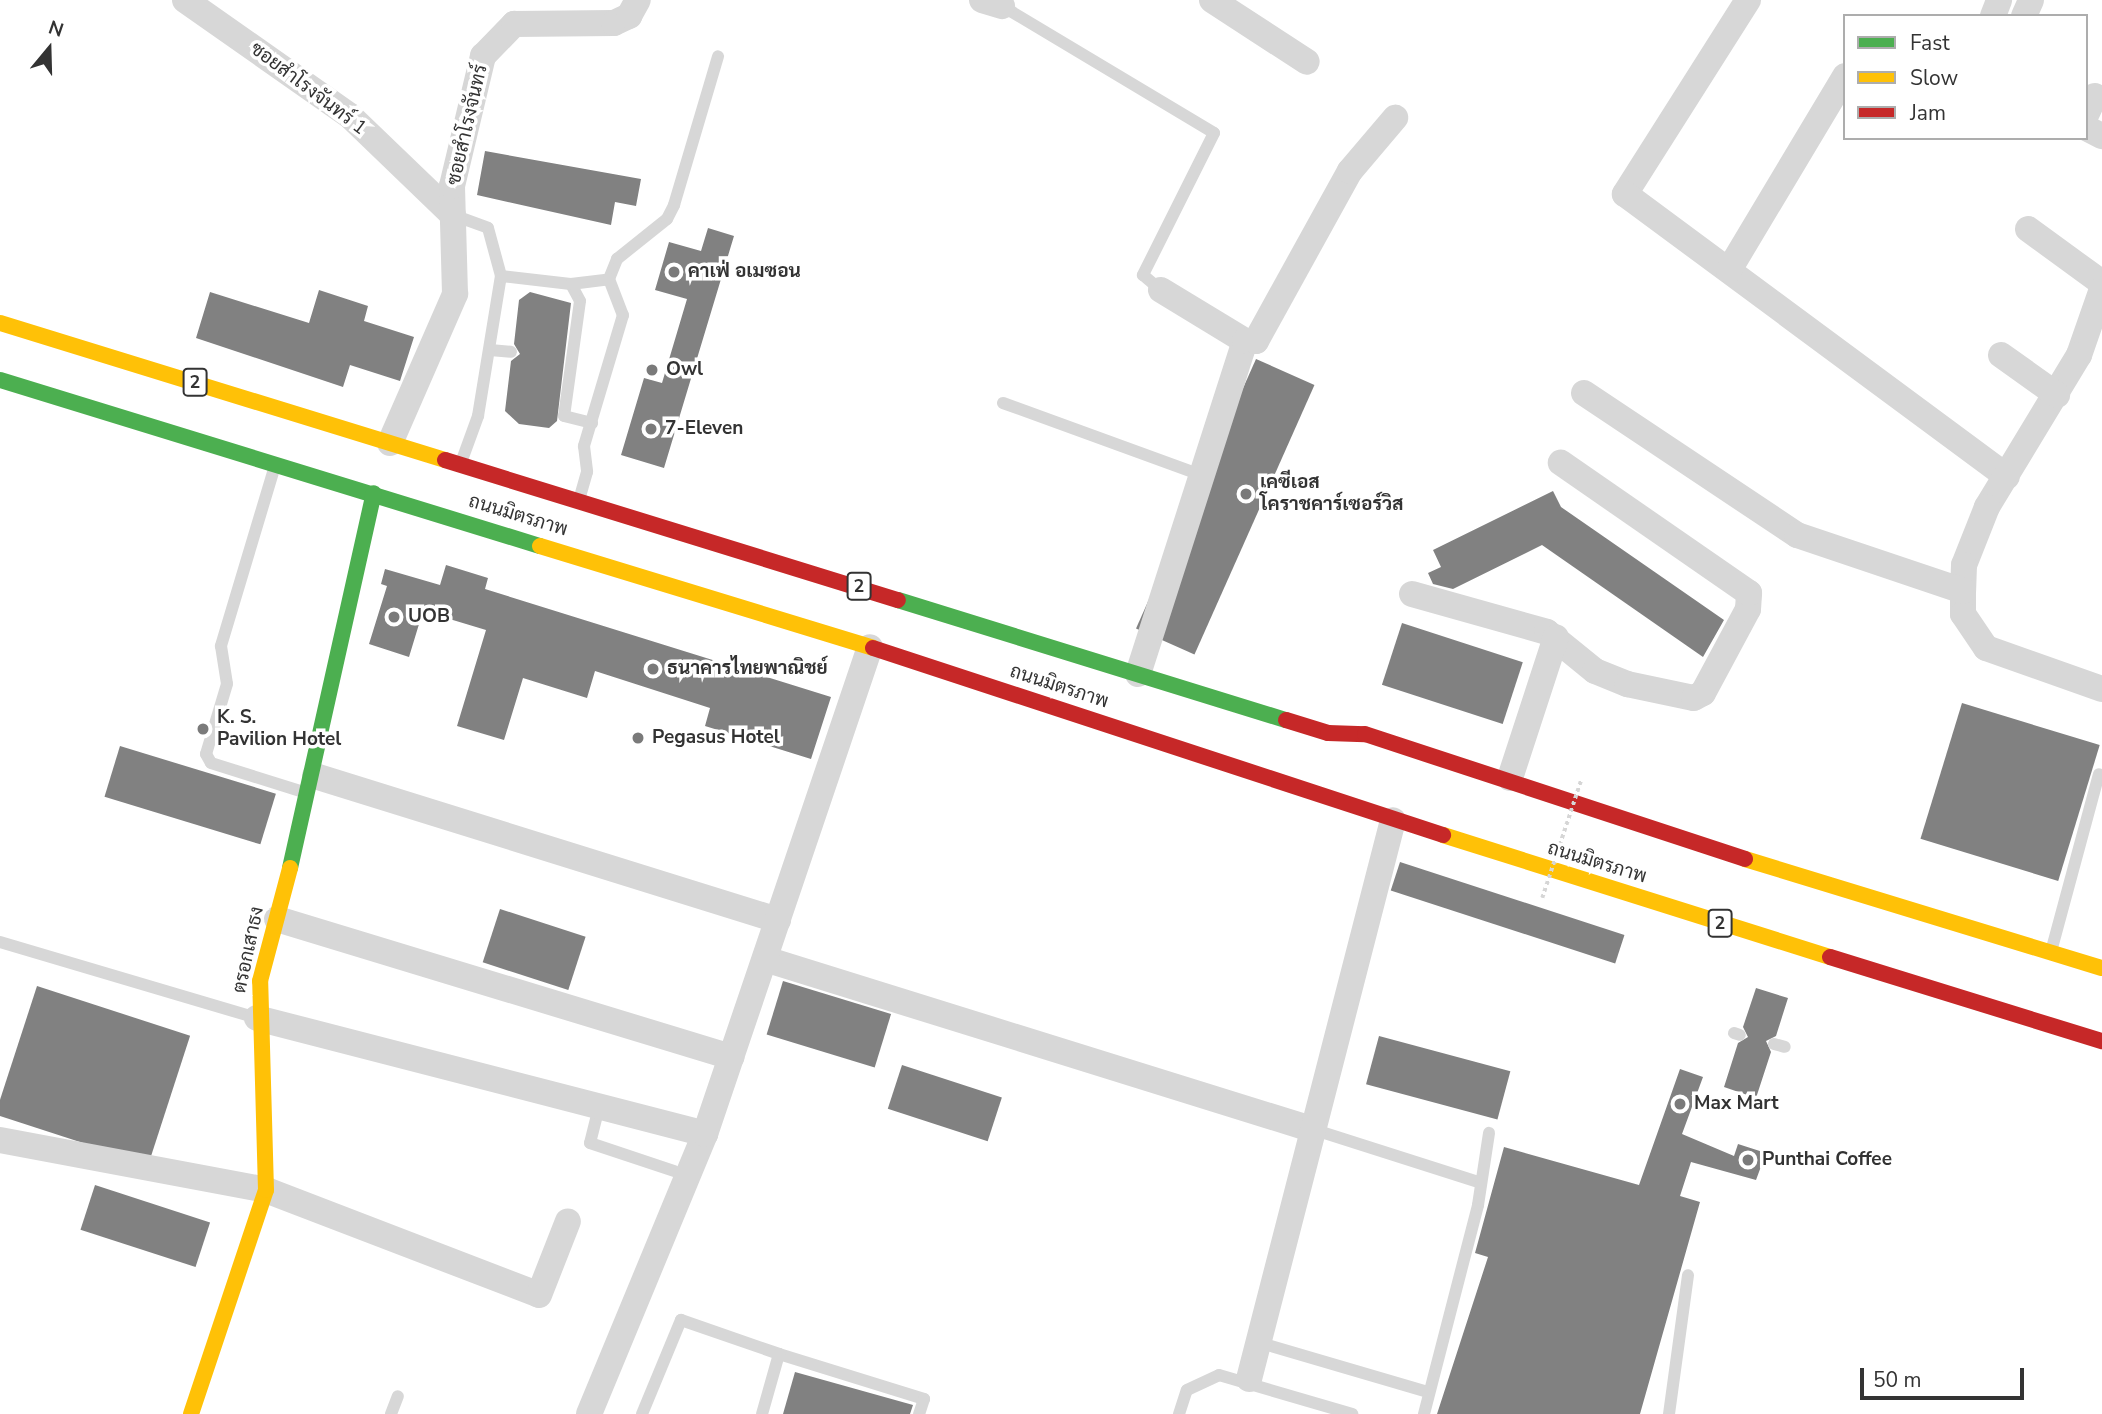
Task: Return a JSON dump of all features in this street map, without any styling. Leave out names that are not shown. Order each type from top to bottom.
[{"type":"main road","name":"ถนนมิตรภาพ","points":[[0,323],[388,449],[461,464],[579,499],[1328,733],[1365,734],[1510,778],[1590,803],[1630,824],[2102,968]]},
{"type":"main road","name":"ถนนมิตรภาพ","points":[[1,382],[275,465],[376,487],[1393,820],[2102,1041]]},
{"type":"main road","name":"ตรอกเสาธง","points":[[191,1414],[266,1190],[257,1018],[277,919],[312,785],[376,487]]},
{"type":"main road","points":[[1605,888],[1796,926]]},
{"type":"street","name":"ซอยสำโรงจันทร์ 1","points":[[185,0],[351,116],[453,215]]},
{"type":"street","name":"ซอยสำโรงจันทร์","points":[[388,449],[455,294],[452,187],[483,56],[498,36],[514,24],[538,21],[614,23],[629,16],[638,0]]},
{"type":"street","points":[[1212,0],[1307,62]]},
{"type":"street","points":[[1748,0],[1625,188],[1629,199],[2007,477]]},
{"type":"street","points":[[1729,270],[1843,79]]},
{"type":"street","points":[[1161,290],[1245,341],[1256,341],[1350,171],[1395,118]]},
{"type":"street","points":[[2028,229],[2102,286],[2096,322],[2057,395],[2007,477],[1969,551],[1963,591],[1963,614],[1986,648],[2102,689]]},
{"type":"street","points":[[1138,674],[1245,341]]},
{"type":"street","points":[[2001,355],[2057,395]]},
{"type":"street","points":[[1584,393],[1797,535],[1963,591]]},
{"type":"street","points":[[1412,594],[1556,637],[1595,671],[1694,698],[1711,682],[1750,600],[1742,583],[1561,463]]},
{"type":"street","points":[[1510,778],[1556,637]]},
{"type":"street","points":[[589,1414],[705,1134],[870,647]]},
{"type":"street","points":[[312,785],[778,920]]},
{"type":"street","points":[[1249,1380],[1261,1343],[1311,1129],[1393,820]]},
{"type":"street","points":[[277,919],[732,1057]]},
{"type":"street","points":[[765,960],[1311,1129]]},
{"type":"street","points":[[257,1018],[705,1134]]},
{"type":"street","points":[[0,1140],[266,1190],[539,1295],[568,1221]]},
{"type":"lane","points":[[992,3],[1214,133],[1143,275],[1161,290]]},
{"type":"lane","points":[[579,499],[592,423],[623,315],[609,279],[617,259],[667,219],[674,205],[719,56]]},
{"type":"lane","points":[[453,215],[488,228],[501,276],[490,350],[461,464]]},
{"type":"lane","points":[[501,276],[570,284],[609,279]]},
{"type":"lane","points":[[570,284],[580,300],[564,416],[592,423]]},
{"type":"lane","points":[[490,350],[511,352]]},
{"type":"lane","points":[[1003,403],[1201,474]]},
{"type":"lane","points":[[275,465],[221,646],[227,684],[206,754],[211,763],[312,785]]},
{"type":"lane","points":[[2051,952],[2098,774]]},
{"type":"lane","points":[[0,942],[257,1018]]},
{"type":"lane","points":[[598,1107],[590,1143],[674,1171]]},
{"type":"lane","points":[[1311,1129],[1481,1184]]},
{"type":"lane","points":[[1424,1414],[1427,1392],[1481,1184],[1489,1133]]},
{"type":"lane","points":[[1669,1414],[1688,1275]]},
{"type":"lane","points":[[642,1414],[681,1320],[924,1399],[919,1414]]},
{"type":"lane","points":[[1261,1343],[1427,1392]]},
{"type":"lane","points":[[762,1414],[779,1354]]},
{"type":"lane","points":[[1179,1414],[1195,1382],[1219,1376],[1249,1380],[1352,1414]]},
{"type":"lane","points":[[391,1414],[398,1396]]},
{"type":"path","points":[[1542,898],[1581,780]]},
{"type":"building","points":[[485,151],[641,179],[636,206],[615,202],[611,225],[477,195]]},
{"type":"building","points":[[708,228],[734,236],[664,468],[621,455],[644,378],[662,383],[687,299],[655,290],[669,242],[701,251]]},
{"type":"building","points":[[319,290],[368,306],[364,321],[414,337],[400,381],[350,365],[343,387],[196,338],[210,292],[309,323]]},
{"type":"building","points":[[530,292],[571,303],[557,421],[549,428],[519,424],[505,411],[511,361],[520,354],[514,344],[519,300]]},
{"type":"building","name":"เคซีเอส โคราชคาร์เซอร์วิส","points":[[1256,359],[1314,385],[1194,655],[1136,628]]},
{"type":"building","points":[[1553,491],[1561,507],[1724,620],[1703,657],[1542,545],[1453,589],[1433,584],[1428,573],[1441,567],[1433,550]]},
{"type":"building","points":[[446,565],[488,578],[485,589],[831,697],[811,759],[705,726],[710,708],[595,671],[587,698],[523,678],[504,740],[457,726],[486,630],[423,611],[409,657],[369,644],[387,586],[381,584],[385,569],[440,585]]},
{"type":"building","points":[[1402,623],[1523,662],[1503,724],[1382,685]]},
{"type":"building","points":[[1962,703],[2100,745],[2058,881],[1920,839]]},
{"type":"building","points":[[120,746],[276,794],[260,844],[105,797]]},
{"type":"building","points":[[1400,862],[1624,935],[1615,963],[1391,891]]},
{"type":"building","points":[[500,909],[586,937],[568,990],[483,962]]},
{"type":"building","points":[[783,981],[891,1014],[875,1068],[767,1035]]},
{"type":"building","points":[[37,986],[190,1036],[148,1164],[0,1116],[0,1100]]},
{"type":"building","points":[[1756,988],[1788,998],[1776,1036],[1766,1041],[1771,1052],[1756,1098],[1724,1087],[1738,1043],[1748,1037],[1743,1027]]},
{"type":"building","points":[[1379,1036],[1510,1071],[1497,1119],[1366,1084]]},
{"type":"building","points":[[902,1065],[1002,1097],[988,1141],[888,1109]]},
{"type":"building","points":[[1680,1069],[1703,1077],[1682,1134],[1734,1156],[1738,1144],[1766,1153],[1756,1180],[1691,1162],[1680,1196],[1700,1202],[1640,1414],[1437,1414],[1488,1257],[1475,1253],[1504,1147],[1639,1185]]},
{"type":"building","points":[[95,1185],[210,1222],[196,1267],[80,1230]]},
{"type":"building","points":[[795,1372],[913,1405],[910,1414],[783,1414]]},
{"type":"traffic: fast","points":[[0,380],[540,546]]},
{"type":"traffic: fast","points":[[290,868],[374,493]]},
{"type":"traffic: fast","points":[[898,600],[1286,720]]},
{"type":"traffic: slow","points":[[0,323],[445,460]]},
{"type":"traffic: slow","points":[[540,546],[873,648]]},
{"type":"traffic: slow","points":[[1443,835],[1830,957]]},
{"type":"traffic: slow","points":[[1745,859],[2102,968]]},
{"type":"traffic: slow","points":[[191,1414],[266,1190],[260,981],[290,868]]},
{"type":"traffic: jam","points":[[445,460],[898,600]]},
{"type":"traffic: jam","points":[[873,648],[1443,835]]},
{"type":"traffic: jam","points":[[1286,720],[1328,733],[1365,734],[1745,859]]},
{"type":"traffic: jam","points":[[1830,957],[2102,1041]]},
{"type":"place","name":"คาเฟ่ อเมซอน","points":[[674,272]]},
{"type":"place","name":"Owl","points":[[652,370]]},
{"type":"place","name":"7-Eleven","points":[[651,429]]},
{"type":"place","name":"เคซีเอส โคราชคาร์เซอร์วิส","points":[[1246,494]]},
{"type":"place","name":"UOB","points":[[394,617]]},
{"type":"place","name":"ธนาคารไทยพาณิชย์","points":[[653,669]]},
{"type":"place","name":"K. S. Pavilion Hotel","points":[[203,729]]},
{"type":"place","name":"Pegasus Hotel","points":[[638,738]]},
{"type":"place","name":"Max Mart","points":[[1680,1104]]},
{"type":"place","name":"Punthai Coffee","points":[[1748,1160]]}]
